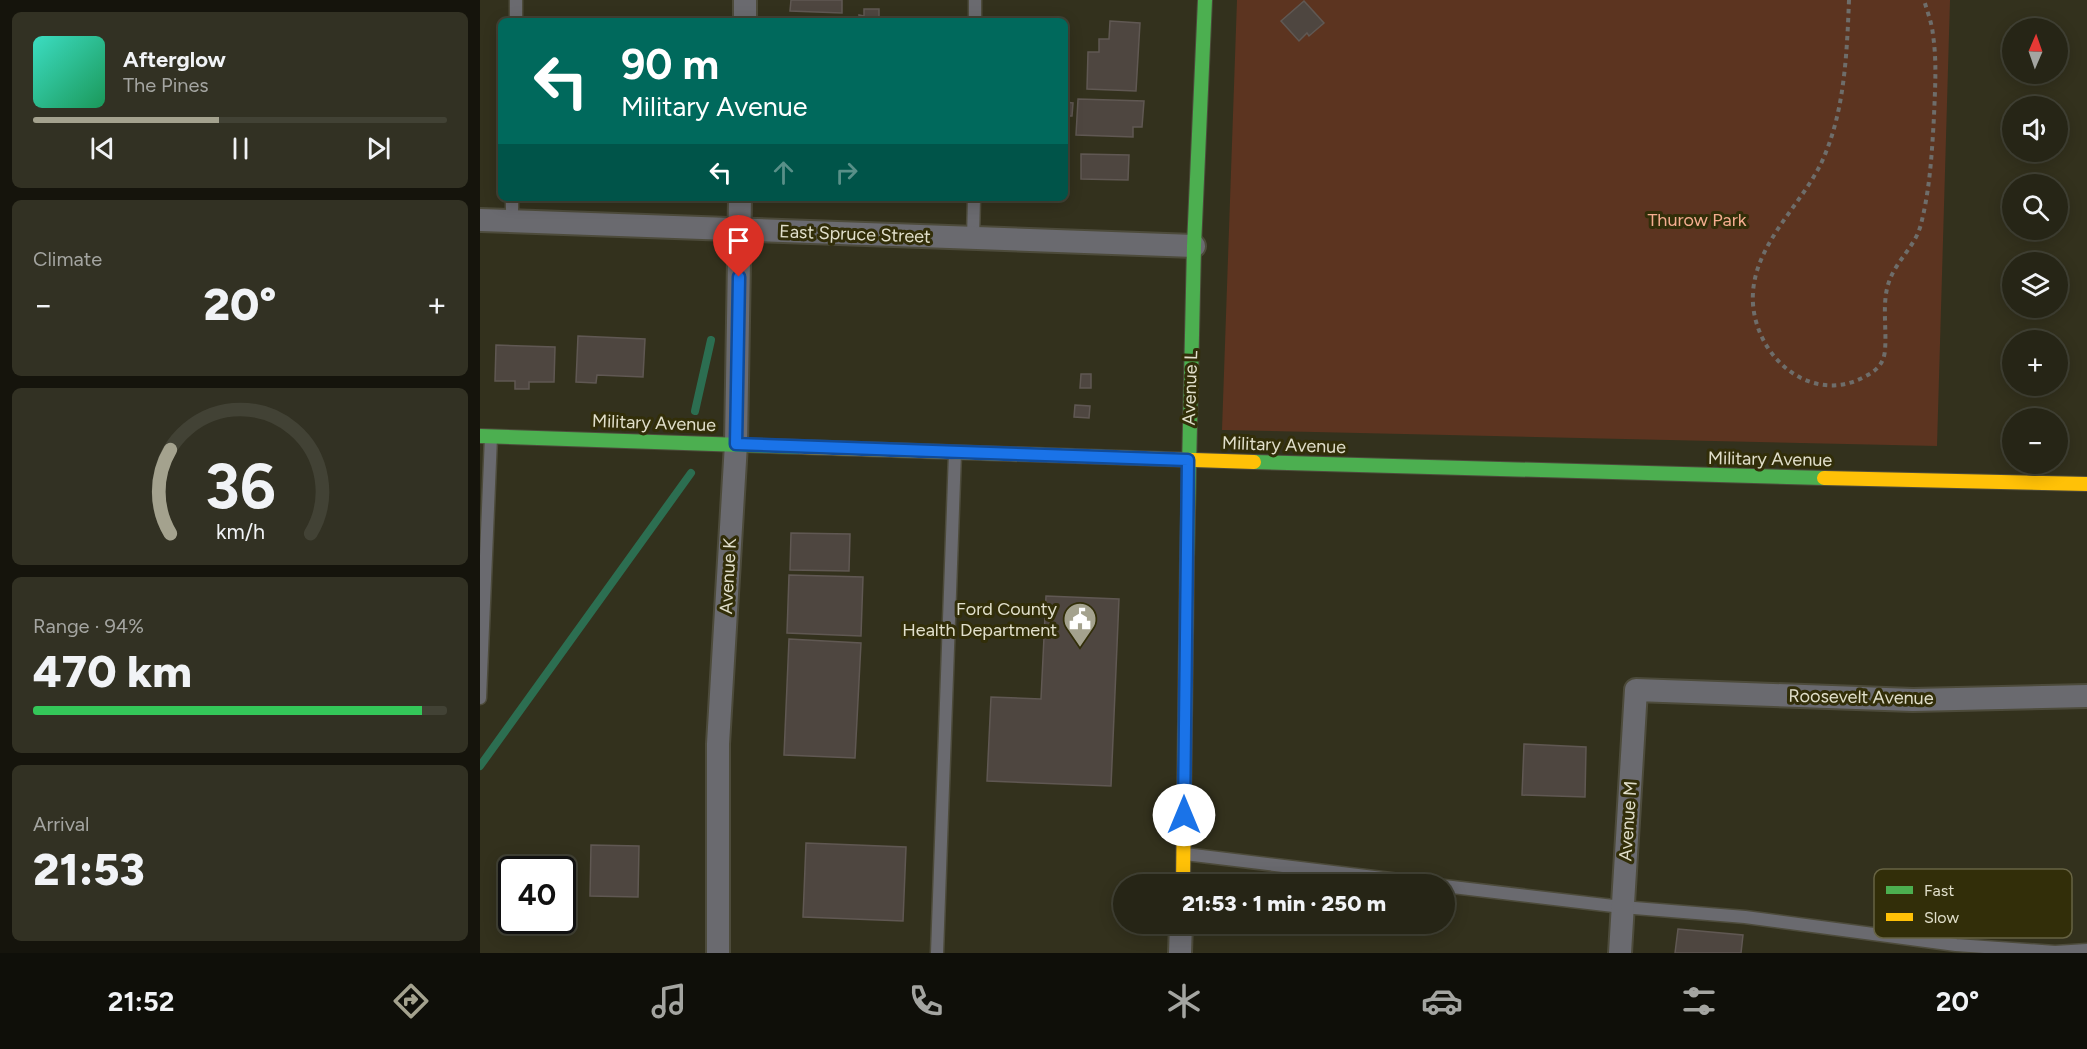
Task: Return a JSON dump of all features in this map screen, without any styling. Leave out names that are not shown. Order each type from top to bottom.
[{"type":"street","points":[[745,18],[746,0]]},
{"type":"street","name":"Avenue L","points":[[1183,874],[1188,460],[1194,246],[1205,0]]},
{"type":"street","name":"Avenue K","points":[[718,953],[718,744],[736,444],[740,201]]},
{"type":"street","name":"East Spruce Street","points":[[480,220],[1194,246]]},
{"type":"street","name":"Military Avenue","points":[[485,436],[1633,474],[2087,484]]},
{"type":"street","name":"Roosevelt Avenue","points":[[1636,690],[1913,700],[2087,696]]},
{"type":"street","name":"Avenue M","points":[[1620,953],[1636,690]]},
{"type":"street","points":[[1180,953],[1181,934]]},
{"type":"lane","points":[[516,0],[516,18]]},
{"type":"lane","points":[[975,0],[975,18]]},
{"type":"lane","points":[[512,201],[512,221]]},
{"type":"lane","points":[[973,238],[974,201]]},
{"type":"lane","points":[[480,698],[485,436]]},
{"type":"lane","points":[[937,953],[955,452]]},
{"type":"lane","points":[[1184,854],[1349,874]]},
{"type":"lane","points":[[1455,887],[1622,907],[1746,917],[1874,934]]},
{"type":"lane","points":[[1904,938],[1956,945],[2055,952],[2087,951]]},
{"type":"path","points":[[1849,0],[1848,38],[1840,97],[1827,151],[1815,176],[1797,200],[1761,261],[1754,285],[1753,304],[1756,321],[1772,353],[1798,378],[1831,386],[1856,382],[1879,368],[1885,356],[1886,295],[1890,279],[1921,226],[1932,156],[1936,73],[1933,34],[1924,0]]},
{"type":"green space","name":"Thurow Park","points":[[1237,0],[1950,0],[1937,446],[1222,430]]},
{"type":"building","points":[[791,0],[842,0],[842,13],[790,11]]},
{"type":"building","points":[[1304,1],[1324,23],[1309,36],[1307,33],[1299,41],[1281,21]]},
{"type":"building","points":[[864,9],[879,9],[879,18],[859,18],[859,15],[864,16]]},
{"type":"building","points":[[1110,21],[1140,23],[1136,91],[1087,89],[1088,52],[1099,52],[1099,39],[1109,39]]},
{"type":"building","points":[[1078,99],[1144,101],[1142,127],[1133,127],[1133,137],[1076,135]]},
{"type":"building","points":[[1068,102],[1073,103],[1072,116],[1068,116]]},
{"type":"building","points":[[1081,154],[1129,155],[1128,180],[1081,179]]},
{"type":"building","points":[[578,336],[645,339],[643,377],[597,375],[596,383],[576,382]]},
{"type":"building","points":[[496,345],[555,347],[554,382],[529,382],[529,389],[515,389],[515,381],[495,381]]},
{"type":"building","points":[[1081,374],[1091,374],[1091,388],[1080,388]]},
{"type":"building","points":[[1075,405],[1090,406],[1089,418],[1074,417]]},
{"type":"building","points":[[791,533],[850,534],[849,571],[790,570]]},
{"type":"building","points":[[789,575],[863,577],[861,636],[787,633]]},
{"type":"building","name":"Ford County Health Department","points":[[1046,596],[1119,599],[1111,786],[987,781],[991,697],[1041,699]]},
{"type":"building","points":[[789,639],[861,643],[855,758],[784,755]]},
{"type":"building","points":[[1524,744],[1586,747],[1585,797],[1522,795]]},
{"type":"building","points":[[806,843],[906,847],[903,921],[803,917]]},
{"type":"building","points":[[591,845],[639,846],[638,897],[590,896]]},
{"type":"building","points":[[1678,929],[1743,935],[1741,953],[1675,953]]},
{"type":"waterway","points":[[695,411],[711,340]]},
{"type":"waterway","points":[[480,766],[691,473]]},
{"type":"traffic: fast","points":[[1187,558],[1194,246],[1205,0]]},
{"type":"traffic: fast","points":[[480,436],[802,447]]},
{"type":"traffic: fast","points":[[1254,462],[1824,478]]},
{"type":"traffic: slow","points":[[802,447],[1254,462]]},
{"type":"traffic: slow","points":[[1824,478],[2087,484]]},
{"type":"traffic: slow","points":[[1183,874],[1187,558]]},
{"type":"place","name":"Ford County Health Department","points":[[1080,648]]},
{"type":"route","points":[[739,277],[736,444],[1188,460],[1184,815]]}]
